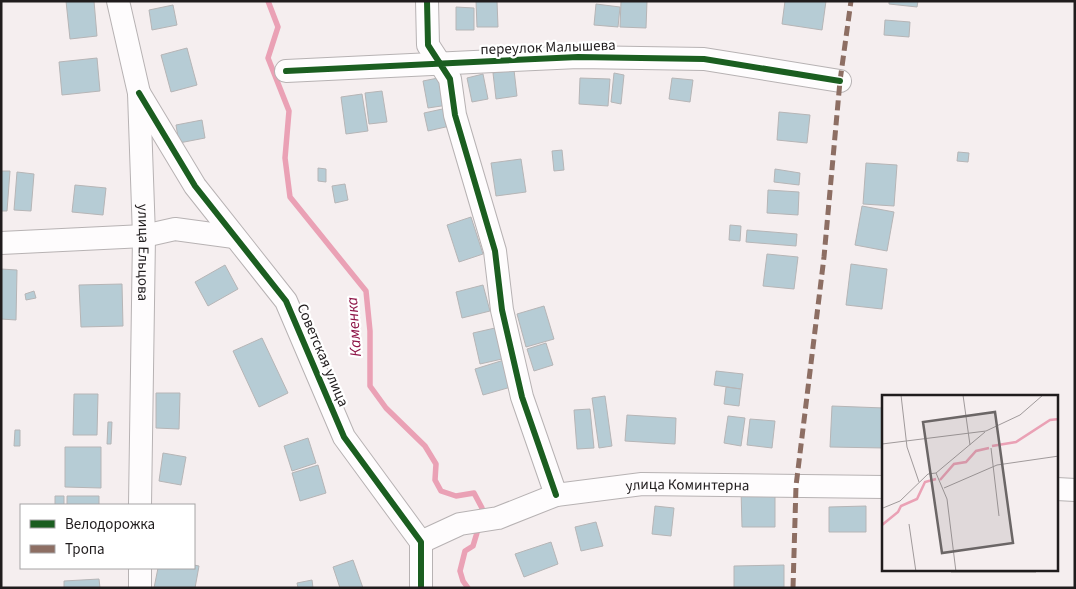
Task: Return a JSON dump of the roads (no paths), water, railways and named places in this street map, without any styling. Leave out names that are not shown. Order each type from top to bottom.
[{"type":"street","name":"улица Ельцова","points":[[118,1],[139,93],[144,236],[140,504]]},
{"type":"street","points":[[427,1],[428,45],[450,79],[455,115],[495,251],[502,310],[522,397],[556,495]]},
{"type":"street","name":"переулок Малышева","points":[[286,71],[578,56],[704,59],[840,81]]},
{"type":"street","name":"Советская улица","points":[[139,93],[194,186],[286,301],[344,437],[421,542]]},
{"type":"street","points":[[1,243],[144,236],[176,230],[234,237]]},
{"type":"street","name":"улица Коминтерна","points":[[421,542],[460,524],[498,518],[556,495],[642,484],[882,487]]},
{"type":"street","points":[[1058,489],[1075,490]]},
{"type":"street","points":[[421,542],[421,588]]},
{"type":"street","points":[[140,569],[140,588]]},
{"type":"waterway","name":"Каменка","points":[[268,1],[278,27],[268,58],[289,111],[285,158],[290,197],[366,291],[370,331],[370,386],[386,408],[425,446],[436,464],[435,480],[441,491],[456,496],[474,493],[482,508],[481,515]]},
{"type":"waterway","name":"Каменка","points":[[468,588],[463,581],[460,571],[465,551],[473,546],[479,526]]}]
